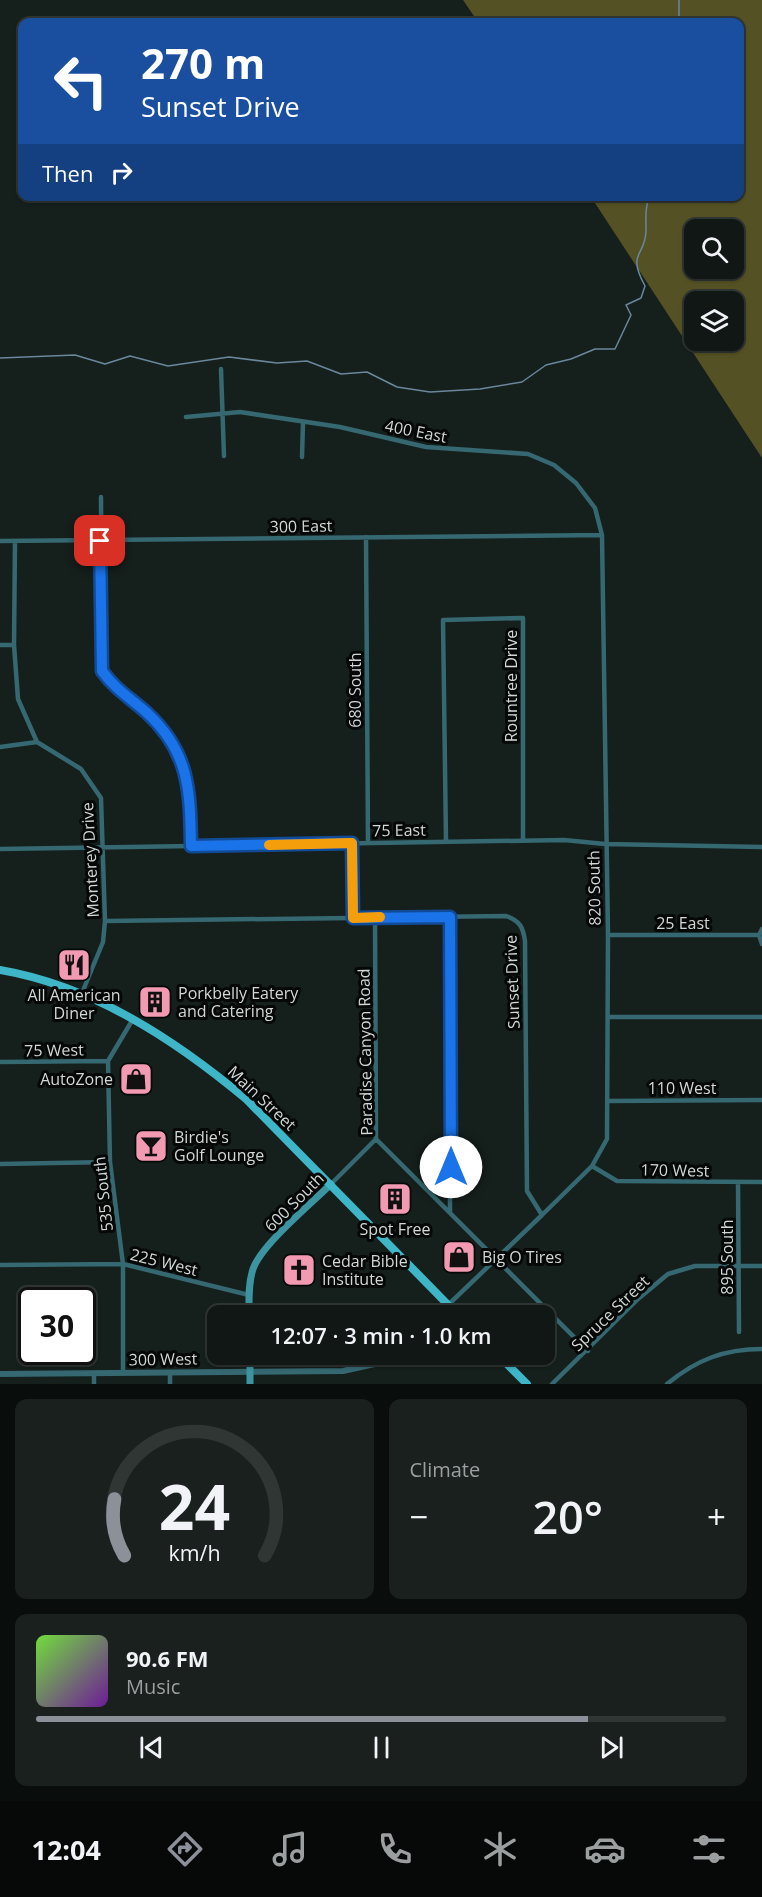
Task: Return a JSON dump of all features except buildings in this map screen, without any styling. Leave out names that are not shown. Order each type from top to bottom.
[{"type":"main road","name":"Main Street","points":[[0,970],[82,993],[133,1019],[179,1047],[246,1099],[448,1305]]},
{"type":"main road","name":"600 South","points":[[249,1305],[253,1269],[264,1251],[331,1184]]},
{"type":"main road","points":[[250,1365],[250,1384]]},
{"type":"main road","points":[[508,1365],[526,1384]]},
{"type":"street","points":[[221,369],[224,456]]},
{"type":"street","name":"400 East","points":[[186,417],[240,412],[340,427],[426,447],[528,454],[554,465],[576,483],[595,508],[602,535]]},
{"type":"street","points":[[302,457],[303,423]]},
{"type":"street","points":[[100,497],[102,671],[115,689],[145,711],[166,733],[183,761],[190,794],[191,846]]},
{"type":"street","name":"300 East","points":[[0,542],[602,535]]},
{"type":"street","name":"820 South","points":[[542,1215],[592,1166],[607,1139],[608,935],[602,535]]},
{"type":"street","name":"680 South","points":[[366,537],[368,842]]},
{"type":"street","points":[[0,747],[37,742],[18,699],[14,645],[15,541]]},
{"type":"street","name":"Rountree Drive","points":[[446,841],[443,620],[486,618],[523,618],[523,840]]},
{"type":"street","points":[[0,645],[14,645]]},
{"type":"street","name":"Monterey Drive","points":[[37,742],[81,769],[101,798],[104,848],[103,942],[82,993]]},
{"type":"street","name":"75 East","points":[[0,849],[523,840],[762,847]]},
{"type":"street","points":[[352,843],[353,918]]},
{"type":"street","name":"Sunset Drive","points":[[105,921],[506,916],[517,920],[523,928],[527,1191],[542,1215]]},
{"type":"street","name":"Paradise Canyon Road","points":[[375,917],[376,1139],[588,1351]]},
{"type":"street","points":[[450,917],[450,1212]]},
{"type":"street","points":[[762,929],[759,935],[762,944]]},
{"type":"street","name":"25 East","points":[[608,935],[759,935]]},
{"type":"street","points":[[608,1017],[762,1017]]},
{"type":"street","points":[[108,1061],[133,1019]]},
{"type":"street","name":"75 West","points":[[0,1062],[108,1061]]},
{"type":"street","name":"535 South","points":[[108,1061],[111,1162],[123,1264],[123,1373]]},
{"type":"street","name":"110 West","points":[[608,1101],[762,1100]]},
{"type":"street","name":"600 South","points":[[331,1184],[376,1139]]},
{"type":"street","points":[[0,1164],[111,1162]]},
{"type":"street","name":"170 West","points":[[592,1166],[617,1181],[762,1182]]},
{"type":"street","name":"895 South","points":[[738,1182],[739,1332]]},
{"type":"street","points":[[448,1305],[542,1215]]},
{"type":"street","name":"225 West","points":[[0,1265],[123,1264],[249,1295]]},
{"type":"street","name":"Spruce Street","points":[[552,1384],[588,1351],[638,1299],[668,1274],[695,1266],[762,1266]]},
{"type":"street","points":[[667,1384],[688,1368],[712,1355],[742,1349],[762,1349]]},
{"type":"street","name":"300 West","points":[[0,1374],[343,1371],[375,1365]]},
{"type":"street","points":[[94,1373],[94,1384]]},
{"type":"street","points":[[170,1373],[170,1384]]},
{"type":"shaded area","points":[[463,0],[762,0],[762,458],[692,351],[744,351],[744,291],[684,291],[684,339],[594,201],[744,201],[744,18],[475,18]]},
{"type":"waterway","points":[[679,0],[679,18]]},
{"type":"waterway","points":[[0,358],[75,355],[105,364],[130,356],[168,366],[229,357],[277,363],[307,361],[341,374],[367,372],[397,387],[430,392],[480,389],[522,382],[546,365],[571,359],[595,349],[615,349],[631,315],[626,305],[641,298],[645,286],[637,260],[645,239],[648,201]]},
{"type":"slow traffic","points":[[269,845],[352,843],[353,918],[380,917]]},
{"type":"place","name":"All American Diner","points":[[74,965]]},
{"type":"place","name":"Porkbelly Eatery and Catering","points":[[155,1002]]},
{"type":"place","name":"AutoZone","points":[[136,1079]]},
{"type":"place","name":"Birdie's Golf Lounge","points":[[151,1146]]},
{"type":"place","name":"Spot Free","points":[[395,1199]]},
{"type":"place","name":"Big O Tires","points":[[459,1257]]},
{"type":"place","name":"Cedar Bible Institute","points":[[299,1270]]},
{"type":"route","points":[[100,541],[102,671],[115,689],[145,711],[166,733],[183,761],[190,794],[191,846],[352,843],[353,918],[450,917],[451,1167]]}]
